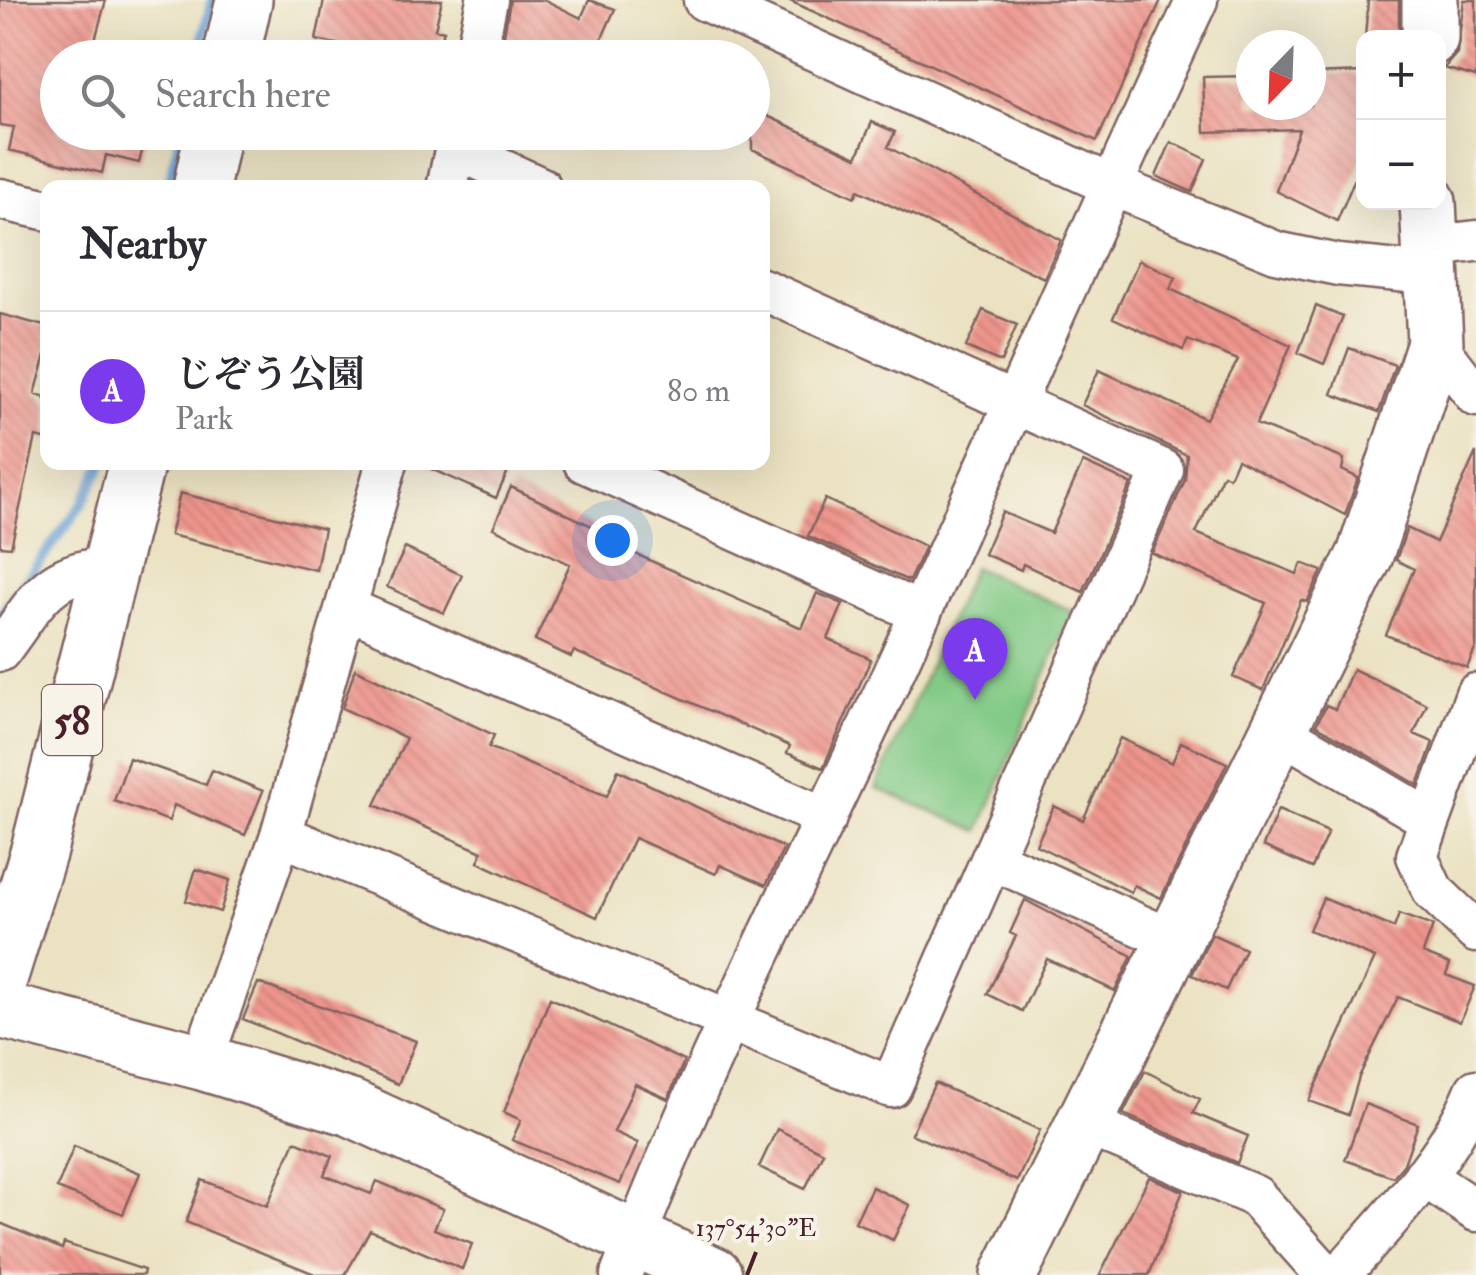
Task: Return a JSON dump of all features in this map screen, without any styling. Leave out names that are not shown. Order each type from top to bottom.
[{"type":"street","points":[[235,40],[244,0]]},
{"type":"street","points":[[479,40],[487,0]]},
{"type":"street","points":[[704,0],[1111,185],[1276,252],[1338,265],[1440,241],[1435,342],[1365,555],[1009,1275]]},
{"type":"street","points":[[628,1257],[732,1020],[1016,406],[1111,185],[1198,0]]},
{"type":"street","points":[[1430,0],[1430,30]]},
{"type":"street","points":[[202,180],[210,150]]},
{"type":"street","points":[[449,180],[455,150]]},
{"type":"street","points":[[474,150],[527,180]]},
{"type":"street","points":[[0,198],[40,208]]},
{"type":"street","points":[[281,835],[892,1087],[1164,470],[770,294]]},
{"type":"street","points":[[1435,342],[1476,396]]},
{"type":"street","name":"58","points":[[0,976],[38,850],[135,470]]},
{"type":"street","points":[[202,1062],[281,835],[349,608],[385,470]]},
{"type":"street","points":[[602,470],[921,613]]},
{"type":"street","points":[[0,651],[50,586],[75,569],[112,567]]},
{"type":"street","points":[[349,608],[826,818]]},
{"type":"street","points":[[1476,694],[1418,856],[1433,891],[1476,932]]},
{"type":"street","points":[[1279,731],[1429,819]]},
{"type":"street","points":[[992,859],[1175,941]]},
{"type":"street","points":[[0,1010],[202,1062],[350,1108],[628,1257],[714,1275]]},
{"type":"street","points":[[1340,1275],[1424,1176],[1466,1114],[1476,1090]]},
{"type":"street","points":[[1085,1124],[1255,1196],[1326,1275]]},
{"type":"street","points":[[1424,1176],[1476,1211]]},
{"type":"green space","points":[[973,567],[1072,611],[979,831],[876,788]]},
{"type":"building","points":[[0,0],[106,0],[95,40],[40,40],[40,150],[142,150],[139,163],[106,155],[102,173],[9,150],[14,127],[0,125]]},
{"type":"building","points":[[324,0],[442,0],[435,29],[444,31],[441,40],[316,40]]},
{"type":"building","points":[[510,0],[545,0],[581,18],[589,0],[615,9],[601,40],[515,40],[504,35]]},
{"type":"building","points":[[788,0],[1161,0],[1097,141]]},
{"type":"building","points":[[1368,0],[1399,0],[1399,30],[1366,30]]},
{"type":"building","points":[[1464,0],[1476,0],[1476,77],[1446,69],[1457,53]]},
{"type":"building","points":[[1356,72],[1356,176],[1337,221],[1276,191],[1299,129],[1205,132],[1203,77],[1236,76],[1236,120],[1326,120],[1326,73]]},
{"type":"building","points":[[770,117],[857,157],[872,122],[895,132],[888,147],[1061,240],[1044,278],[858,190],[855,197],[754,150],[770,150]]},
{"type":"building","points":[[1171,142],[1206,159],[1192,192],[1156,176]]},
{"type":"building","points":[[1139,260],[1176,277],[1170,289],[1291,345],[1256,424],[1344,459],[1342,470],[1358,478],[1345,515],[1237,459],[1229,477],[1223,474],[1196,533],[1297,574],[1302,563],[1322,571],[1307,602],[1301,600],[1263,690],[1233,677],[1266,603],[1152,553],[1185,480],[1187,455],[1082,405],[1099,370],[1206,419],[1238,360],[1188,340],[1183,350],[1113,318]]},
{"type":"building","points":[[1316,306],[1343,317],[1324,364],[1298,353]]},
{"type":"building","points":[[983,310],[1017,325],[1001,362],[966,347]]},
{"type":"building","points":[[0,314],[40,325],[40,376],[35,394],[40,395],[40,438],[36,437],[11,547],[0,546]]},
{"type":"building","points":[[1349,348],[1395,365],[1379,412],[1332,394]]},
{"type":"building","points":[[1476,452],[1476,647],[1467,668],[1386,635],[1414,569],[1396,560],[1407,528],[1436,542]]},
{"type":"building","points":[[1083,462],[1131,484],[1083,592],[1023,564],[1021,570],[984,554],[1002,512],[1051,533]]},
{"type":"building","points":[[434,470],[508,470],[496,498]]},
{"type":"building","points":[[511,487],[633,546],[631,552],[802,628],[817,593],[843,604],[828,639],[871,659],[823,768],[787,753],[790,746],[574,651],[571,657],[535,640],[570,564],[493,528]]},
{"type":"building","points":[[180,493],[324,529],[316,570],[170,535]]},
{"type":"building","points":[[825,499],[925,546],[909,581],[808,536]]},
{"type":"building","points":[[405,548],[462,575],[444,613],[387,587]]},
{"type":"building","points":[[355,669],[494,735],[489,747],[551,774],[607,796],[618,770],[784,848],[766,885],[720,865],[716,874],[634,838],[597,917],[478,862],[482,852],[375,805],[406,738],[342,708]]},
{"type":"building","points":[[1353,669],[1427,704],[1414,734],[1433,742],[1418,785],[1316,725],[1326,705],[1335,709]]},
{"type":"building","points":[[1120,738],[1172,763],[1181,742],[1227,763],[1161,898],[1134,885],[1131,892],[1036,845],[1054,806],[1083,820]]},
{"type":"building","points":[[129,758],[206,785],[212,770],[263,791],[245,835],[174,805],[169,821],[114,801]]},
{"type":"building","points":[[1278,810],[1328,832],[1312,868],[1263,846]]},
{"type":"building","points":[[196,869],[230,880],[220,912],[186,901]]},
{"type":"building","points":[[1323,898],[1394,928],[1399,914],[1433,926],[1423,953],[1450,964],[1446,975],[1475,986],[1460,1022],[1398,997],[1359,1077],[1348,1115],[1309,1101],[1375,958],[1309,930]]},
{"type":"building","points":[[1025,900],[1132,956],[1115,991],[1047,959],[1022,1011],[987,994],[1016,936],[1010,933]]},
{"type":"building","points":[[1212,934],[1245,949],[1226,990],[1192,975]]},
{"type":"building","points":[[258,983],[416,1041],[398,1084],[243,1019]]},
{"type":"building","points":[[550,998],[684,1061],[668,1099],[635,1084],[614,1132],[638,1143],[620,1184],[512,1140],[521,1120],[504,1112]]},
{"type":"building","points":[[1145,1071],[1200,1099],[1193,1113],[1248,1136],[1237,1163],[1123,1114]]},
{"type":"building","points":[[935,1083],[1040,1130],[1017,1181],[911,1134]]},
{"type":"building","points":[[1365,1104],[1418,1124],[1404,1164],[1393,1177],[1345,1160]]},
{"type":"building","points":[[777,1129],[823,1152],[805,1189],[759,1167]]},
{"type":"building","points":[[295,1141],[332,1156],[324,1175],[371,1194],[377,1181],[443,1209],[434,1229],[472,1244],[462,1269],[370,1230],[345,1275],[317,1275],[186,1222],[202,1180],[267,1206]]},
{"type":"building","points":[[74,1146],[140,1173],[123,1214],[57,1188]]},
{"type":"building","points":[[1149,1177],[1183,1191],[1149,1275],[1100,1275]]},
{"type":"building","points":[[872,1187],[910,1205],[893,1240],[855,1222]]},
{"type":"building","points":[[0,1223],[62,1249],[64,1243],[144,1270],[143,1275],[0,1275]]},
{"type":"waterway","points":[[202,40],[212,0]]},
{"type":"waterway","points":[[170,180],[177,150]]},
{"type":"waterway","points":[[0,616],[82,504],[100,470]]},
{"type":"place","name":"じぞう公園","points":[[975,700]]}]
